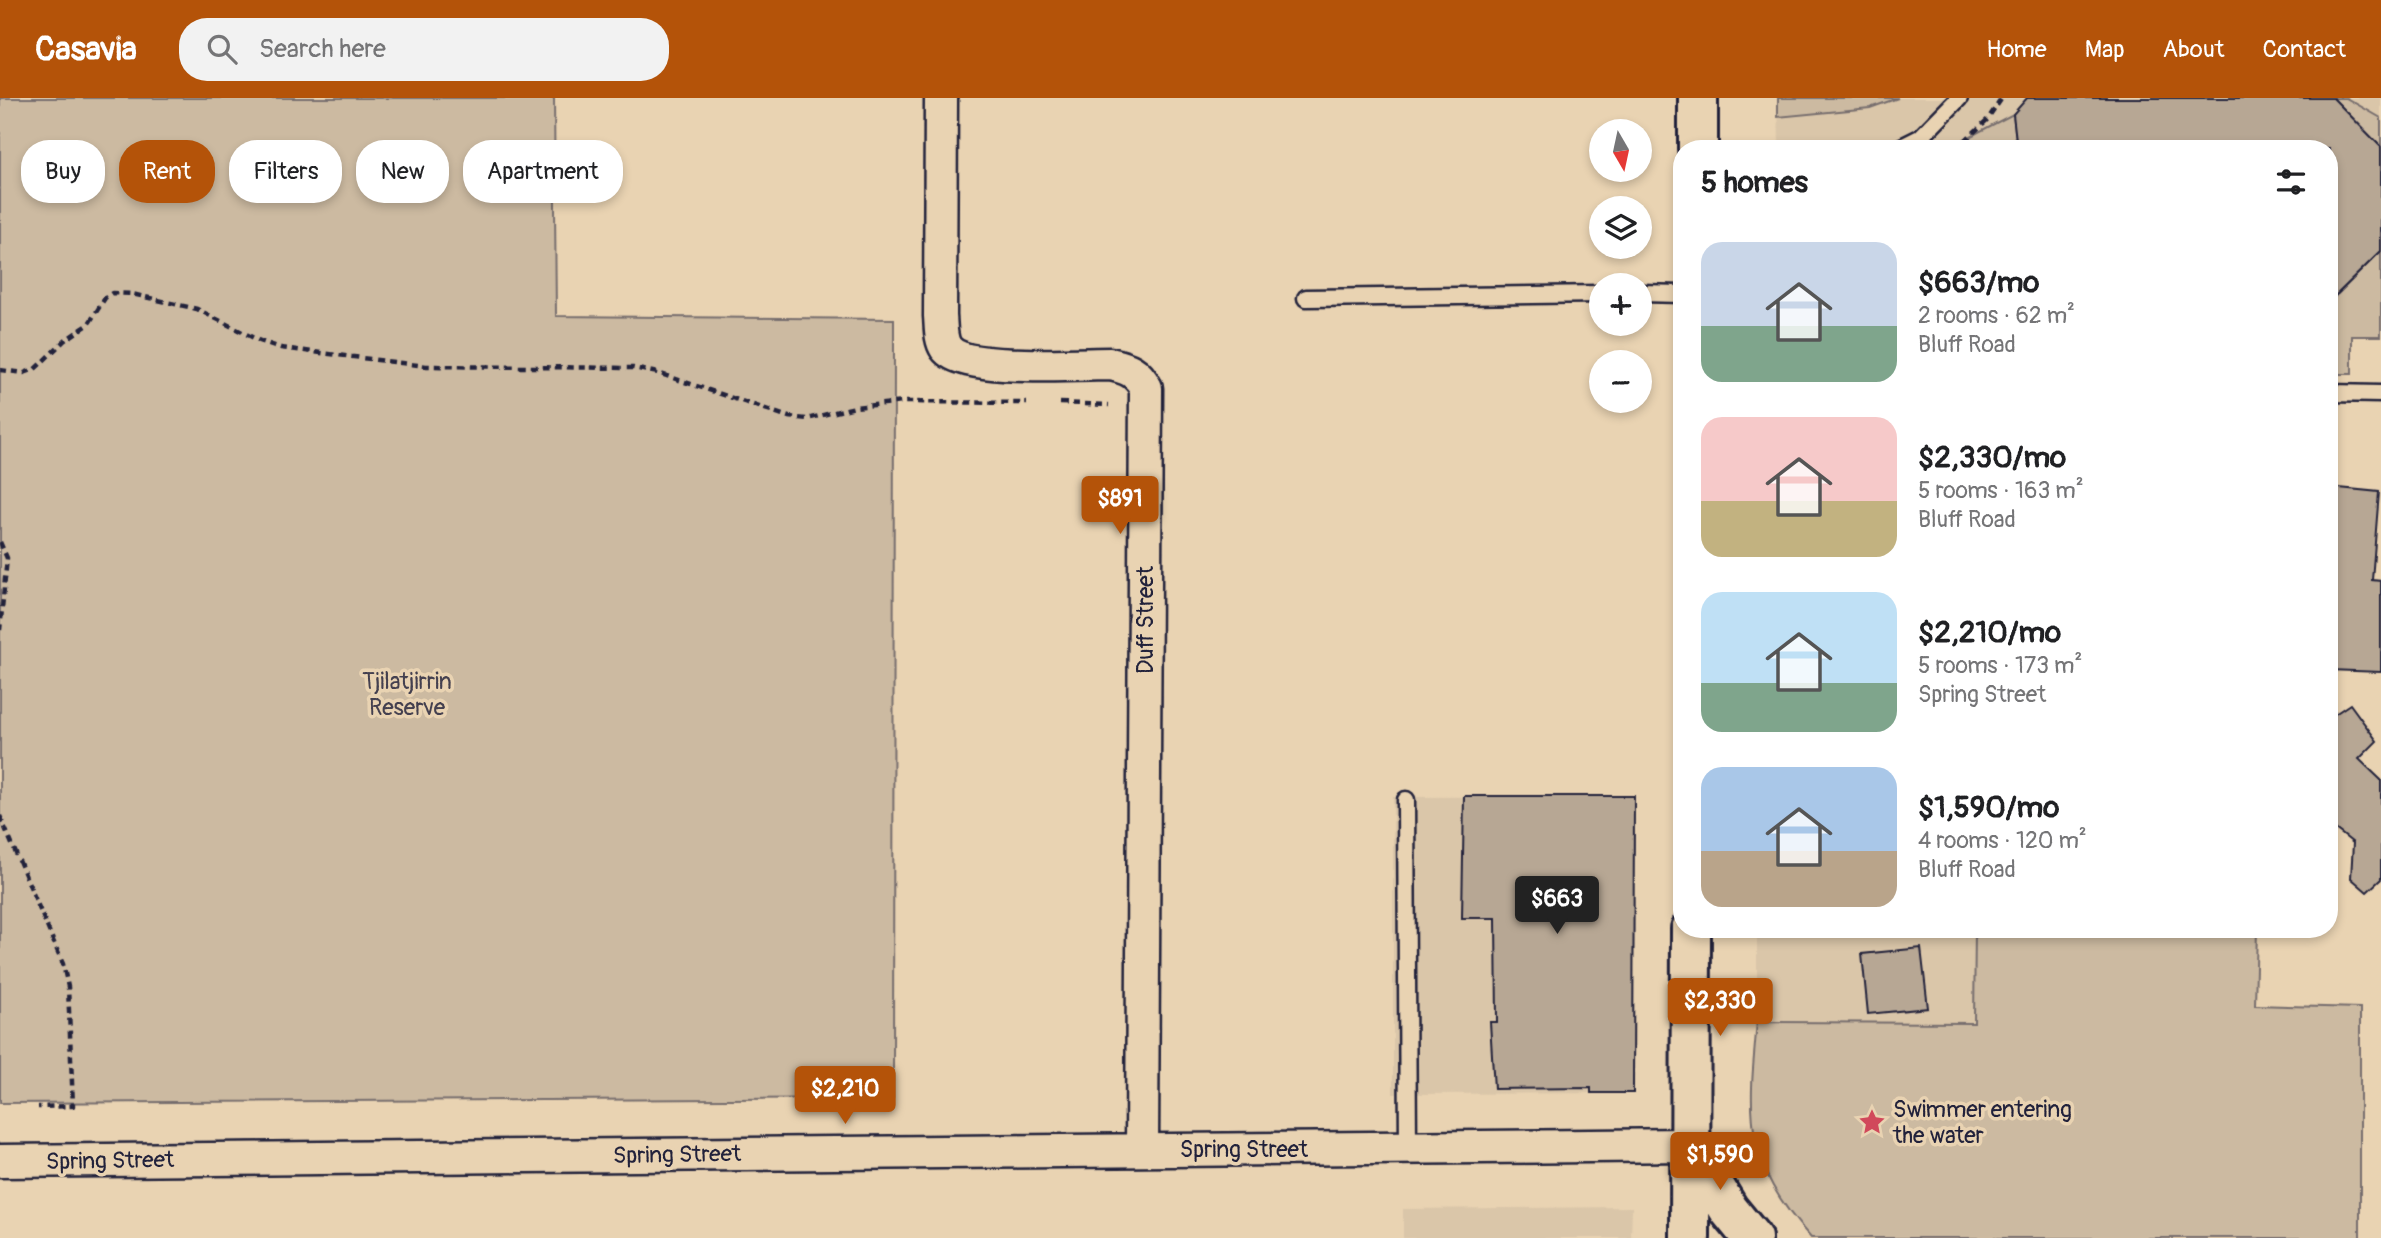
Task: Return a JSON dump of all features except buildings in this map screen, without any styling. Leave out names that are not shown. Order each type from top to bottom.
[{"type":"main road","points":[[1698,98],[1698,140]]},
{"type":"main road","points":[[1690,1238],[1692,938]]},
{"type":"main road","points":[[1690,1146],[1729,1210],[1752,1238]]},
{"type":"street","name":"Duff Street","points":[[942,98],[940,316],[942,340],[947,350],[973,363],[1110,364],[1131,369],[1140,377],[1146,388],[1142,1150]]},
{"type":"street","name":"Spring Street","points":[[0,1161],[1690,1146]]},
{"type":"lane","points":[[1916,140],[1959,98]]},
{"type":"lane","points":[[1652,293],[1673,294]]},
{"type":"lane","points":[[1306,298],[1589,294]]},
{"type":"lane","points":[[2338,393],[2381,394]]},
{"type":"lane","points":[[1406,800],[1408,1147]]},
{"type":"path","points":[[1966,140],[1988,120],[2001,98]]},
{"type":"path","points":[[0,370],[24,373],[35,369],[65,340],[88,325],[105,298],[113,293],[132,294],[197,309],[260,341],[281,348],[426,366],[634,368],[658,373],[789,417],[807,419],[855,407],[904,402],[1029,403]]},
{"type":"path","points":[[1056,403],[1109,403],[1109,417]]},
{"type":"path","points":[[0,542],[7,558],[0,631]]},
{"type":"path","points":[[0,816],[63,964],[68,987],[73,1106],[38,1107]]},
{"type":"shaded area","points":[[1778,98],[2381,98],[2381,336],[2352,336],[2352,374],[2338,374],[2338,140],[1779,140]]},
{"type":"shaded area","points":[[1634,796],[1633,1093],[1393,1094],[1393,797]]},
{"type":"shaded area","points":[[1757,938],[1975,938],[1974,1023],[1757,1022]]},
{"type":"shaded area","points":[[1632,1207],[1631,1238],[1403,1238],[1403,1209]]},
{"type":"green space","name":"Tjilatjirrin Reserve","points":[[0,98],[554,98],[554,140],[463,140],[463,203],[555,203],[556,316],[894,319],[893,1098],[0,1103]]},
{"type":"green space","points":[[1778,98],[1898,98],[1870,108],[1778,117]]},
{"type":"green space","points":[[2333,98],[2346,98],[2381,118],[2381,147]]},
{"type":"green space","points":[[2013,114],[2016,140],[1963,140]]},
{"type":"green space","points":[[2381,251],[2381,336],[2352,336],[2352,374],[2338,374],[2338,294]]},
{"type":"green space","points":[[1975,938],[2257,938],[2255,1005],[2360,1008],[2360,1238],[1811,1238],[1773,1186],[1755,1137],[1752,1085],[1757,1022],[1974,1023]]},
{"type":"place","name":"Swimmer entering the water","points":[[1872,1122]]}]
